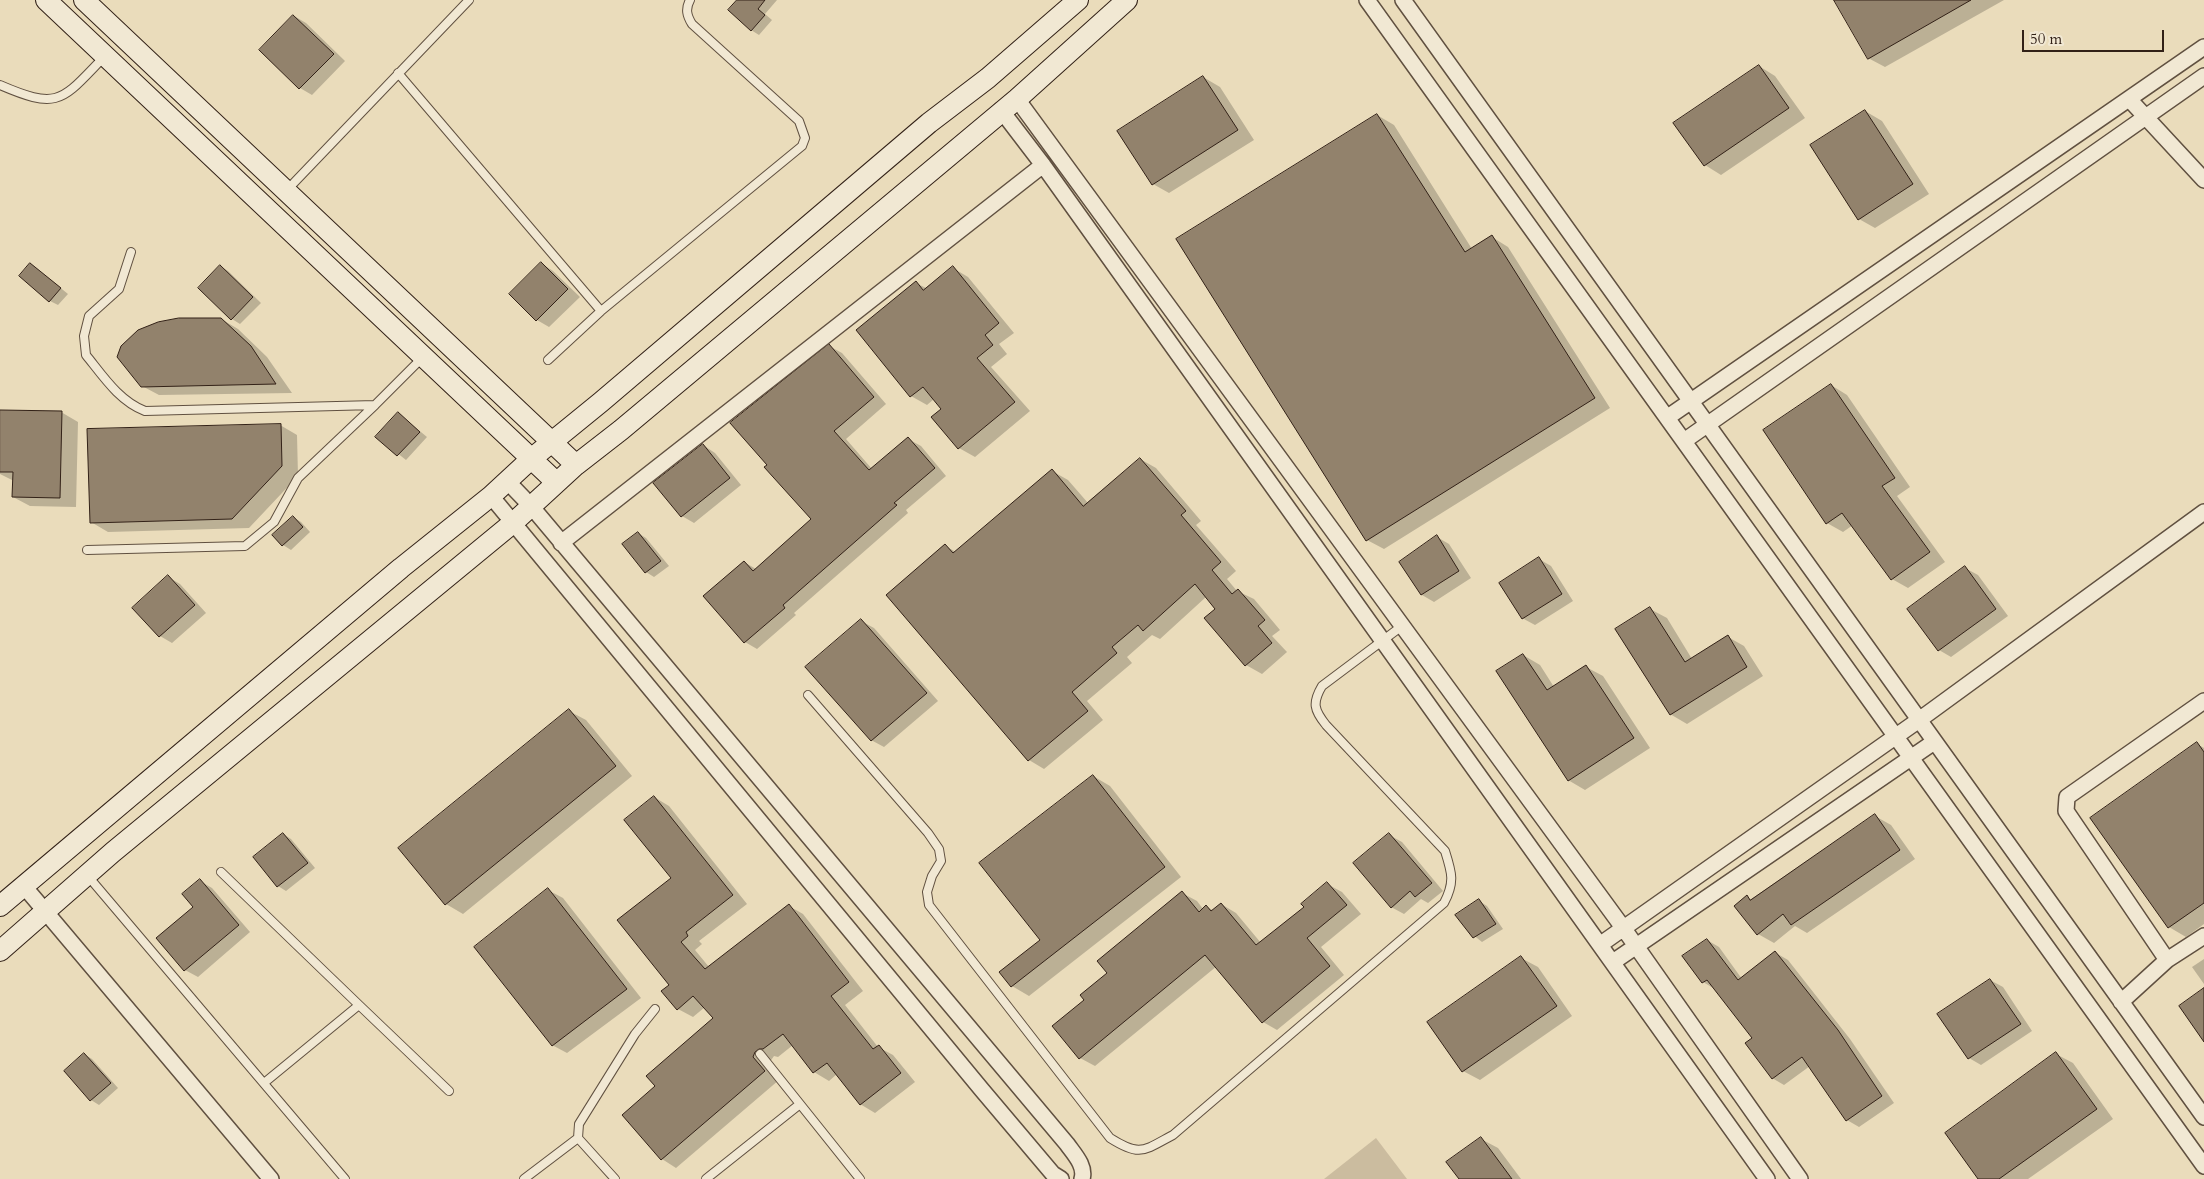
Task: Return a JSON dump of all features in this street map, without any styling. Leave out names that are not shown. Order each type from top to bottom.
[{"type":"street","points":[[46,0],[556,482]]},
{"type":"street","points":[[84,0],[576,464]]},
{"type":"street","points":[[0,906],[401,568],[491,496],[531,459],[930,123],[988,78],[1078,0]]},
{"type":"street","points":[[0,951],[86,875],[514,522],[576,464],[621,430],[1009,104],[1127,0]]},
{"type":"street","points":[[1367,0],[2204,1166]]},
{"type":"street","points":[[1403,0],[2204,1117]]},
{"type":"street","points":[[1668,417],[2204,48]]},
{"type":"street","points":[[1684,441],[2204,76]]},
{"type":"street","points":[[2130,99],[2204,180]]},
{"type":"street","points":[[1009,104],[1043,165],[1768,1179]]},
{"type":"street","points":[[1009,104],[1402,626],[1624,929],[1800,1179]]},
{"type":"street","points":[[561,543],[1043,165]]},
{"type":"street","points":[[507,481],[531,506],[1067,1144],[1079,1160],[1083,1171],[1082,1179]]},
{"type":"street","points":[[491,496],[982,1090],[1053,1174],[1061,1179]]},
{"type":"street","points":[[1601,944],[1919,720],[2204,512]]},
{"type":"street","points":[[2167,960],[2066,811],[2067,798],[2204,701]]},
{"type":"street","points":[[1613,962],[1934,742]]},
{"type":"street","points":[[24,885],[271,1179]]},
{"type":"street","points":[[2121,1002],[2167,960],[2204,936]]},
{"type":"lane","points":[[287,191],[469,0]]},
{"type":"lane","points":[[548,360],[601,311],[802,146],[805,138],[799,121],[692,24],[686,9],[690,0]]},
{"type":"lane","points":[[0,85],[36,99],[58,98],[71,90],[105,56]]},
{"type":"lane","points":[[398,73],[601,311]]},
{"type":"lane","points":[[131,252],[119,289],[89,316],[84,344],[86,355],[120,396],[132,405],[145,411],[374,405]]},
{"type":"lane","points":[[87,550],[245,546],[274,522],[298,478],[423,357]]},
{"type":"lane","points":[[808,695],[928,833],[939,849],[940,861],[932,876],[927,892],[929,905],[1110,1138],[1128,1149],[1145,1150],[1180,1128],[1444,903],[1451,889],[1452,871],[1445,851],[1326,725],[1316,712],[1315,697],[1322,686],[1402,626]]},
{"type":"lane","points":[[221,872],[449,1091]]},
{"type":"lane","points":[[86,875],[346,1179]]},
{"type":"lane","points":[[264,1083],[359,1005]]},
{"type":"lane","points":[[615,1179],[578,1138],[579,1124],[635,1034],[655,1009]]},
{"type":"lane","points":[[760,1054],[860,1179]]},
{"type":"lane","points":[[706,1179],[800,1104]]},
{"type":"lane","points":[[524,1179],[578,1138]]},
{"type":"shaded area","points":[[1376,1138],[1407,1179],[1324,1179]]},
{"type":"building","points":[[737,0],[765,0],[758,9],[765,15],[751,31],[728,10]]},
{"type":"building","points":[[1834,0],[1971,0],[1868,59]]},
{"type":"building","points":[[293,15],[334,54],[299,89],[259,50]]},
{"type":"building","points":[[1759,65],[1789,108],[1704,166],[1673,123]]},
{"type":"building","points":[[1203,76],[1238,130],[1152,185],[1117,131]]},
{"type":"building","points":[[1865,110],[1913,184],[1858,220],[1810,145]]},
{"type":"building","points":[[1377,114],[1465,252],[1492,235],[1595,398],[1366,541],[1176,239]]},
{"type":"building","points":[[541,262],[568,289],[536,321],[509,294]]},
{"type":"building","points":[[30,263],[61,288],[49,302],[19,276]]},
{"type":"building","points":[[220,265],[253,297],[231,320],[198,288]]},
{"type":"building","points":[[953,266],[999,323],[985,335],[993,345],[977,358],[1015,402],[958,449],[931,417],[941,409],[923,387],[910,397],[856,330],[916,281],[923,290]]},
{"type":"building","points":[[179,318],[221,318],[251,346],[276,384],[141,387],[117,357],[121,346],[138,330],[158,322]]},
{"type":"building","points":[[829,344],[874,397],[834,431],[869,470],[908,437],[935,468],[894,503],[897,505],[783,605],[785,608],[744,643],[703,596],[744,561],[753,571],[811,519],[764,467],[767,465],[730,423]]},
{"type":"building","points":[[1831,384],[1895,478],[1882,486],[1930,552],[1891,580],[1842,513],[1826,524],[1763,430]]},
{"type":"building","points":[[0,410],[62,411],[60,498],[12,497],[13,472],[0,472]]},
{"type":"building","points":[[398,412],[420,432],[397,456],[375,437]]},
{"type":"building","points":[[281,424],[282,466],[232,519],[90,523],[87,429]]},
{"type":"building","points":[[703,444],[730,478],[681,517],[653,483]]},
{"type":"building","points":[[1140,458],[1186,511],[1181,515],[1221,562],[1212,570],[1232,594],[1238,589],[1265,620],[1258,626],[1272,643],[1245,666],[1204,618],[1215,609],[1195,584],[1143,631],[1138,625],[1112,647],[1117,653],[1072,692],[1088,711],[1028,761],[886,595],[945,544],[953,553],[1052,469],[1083,506]]},
{"type":"building","points":[[293,516],[303,527],[282,546],[272,535]]},
{"type":"building","points":[[638,532],[661,561],[645,573],[622,544]]},
{"type":"building","points":[[1437,535],[1459,571],[1421,595],[1399,562]]},
{"type":"building","points":[[1539,557],[1562,594],[1522,619],[1499,583]]},
{"type":"building","points":[[1965,566],[1996,609],[1938,651],[1907,609]]},
{"type":"building","points":[[168,575],[195,605],[159,637],[132,608]]},
{"type":"building","points":[[1650,607],[1685,662],[1728,635],[1747,667],[1670,715],[1615,629]]},
{"type":"building","points":[[861,619],[927,693],[871,741],[805,667]]},
{"type":"building","points":[[1523,654],[1547,690],[1586,665],[1634,738],[1568,781],[1496,671]]},
{"type":"building","points":[[569,709],[616,766],[445,905],[398,848]]},
{"type":"building","points":[[2197,742],[2204,752],[2204,903],[2168,928],[2090,818]]},
{"type":"building","points":[[1093,775],[1165,867],[1011,987],[999,972],[1040,940],[979,863]]},
{"type":"building","points":[[654,796],[733,895],[686,932],[688,936],[681,942],[705,969],[789,904],[849,982],[831,996],[873,1049],[879,1045],[901,1073],[860,1105],[827,1063],[813,1073],[783,1034],[763,1049],[755,1052],[753,1057],[765,1071],[661,1160],[622,1115],[655,1086],[646,1076],[713,1018],[693,996],[677,1010],[661,991],[669,985],[617,920],[671,878],[624,820]]},
{"type":"building","points":[[1875,814],[1900,850],[1791,925],[1783,914],[1757,935],[1734,906],[1747,895],[1750,900]]},
{"type":"building","points":[[283,833],[308,863],[277,887],[253,857]]},
{"type":"building","points":[[1389,833],[1432,883],[1415,897],[1410,891],[1391,908],[1353,863]]},
{"type":"building","points":[[200,879],[239,925],[184,971],[156,938],[193,907],[182,894]]},
{"type":"building","points":[[1327,882],[1347,905],[1307,938],[1330,966],[1262,1023],[1205,955],[1079,1059],[1052,1026],[1084,1000],[1080,995],[1107,973],[1097,961],[1182,891],[1199,912],[1206,905],[1211,911],[1221,903],[1256,945],[1304,907],[1301,904]]},
{"type":"building","points":[[548,888],[627,989],[552,1046],[474,947]]},
{"type":"building","points":[[1479,899],[1496,924],[1473,938],[1455,915]]},
{"type":"building","points":[[1707,939],[1738,980],[1775,951],[1838,1030],[1882,1096],[1846,1121],[1802,1057],[1772,1079],[1745,1043],[1752,1038],[1707,980],[1702,983],[1682,956]]},
{"type":"building","points":[[1521,956],[1557,1006],[1462,1072],[1427,1022]]},
{"type":"building","points":[[1990,979],[2021,1024],[1968,1059],[1937,1014]]},
{"type":"building","points":[[2204,988],[2204,1042],[2179,1006]]},
{"type":"building","points":[[2056,1052],[2097,1109],[1999,1179],[1978,1179],[1945,1133]]},
{"type":"building","points":[[84,1053],[111,1083],[90,1101],[64,1071]]},
{"type":"building","points":[[1481,1137],[1512,1179],[1459,1179],[1446,1162]]}]
